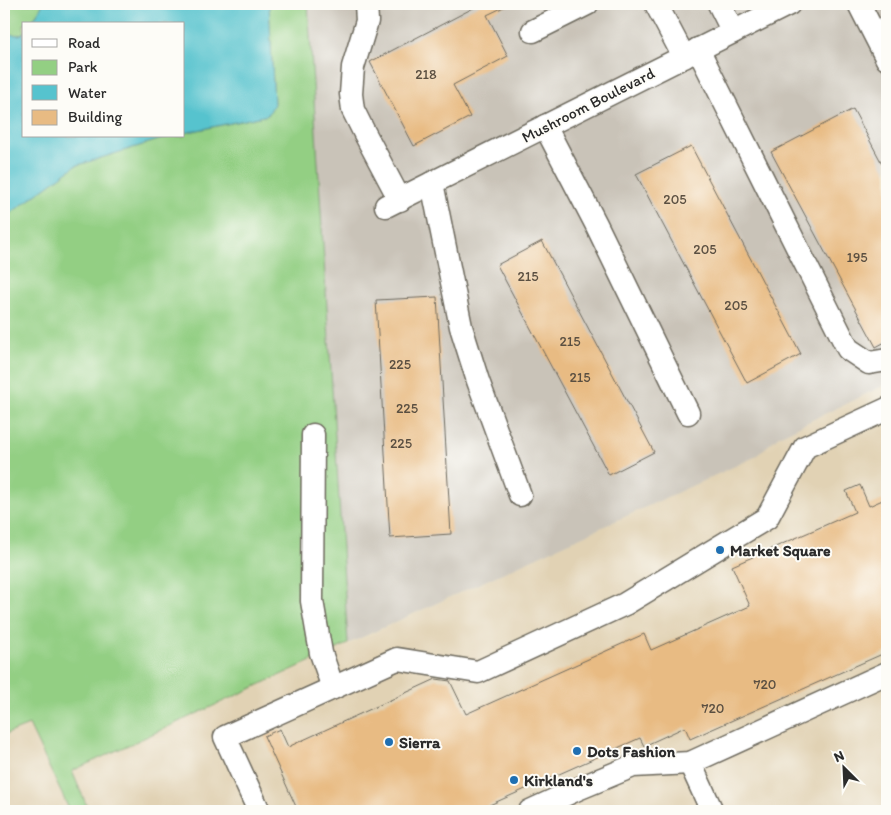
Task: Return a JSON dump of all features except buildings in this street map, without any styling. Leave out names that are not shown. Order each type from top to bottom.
[{"type":"street","name":"Mushroom Boulevard","points":[[366,4],[367,21],[353,67],[351,94],[353,110],[393,203],[789,4]]},
{"type":"street","points":[[534,31],[587,4]]},
{"type":"street","points":[[656,4],[691,53],[848,349],[869,363],[887,360]]},
{"type":"street","points":[[718,4],[733,32]]},
{"type":"street","points":[[859,4],[880,26],[887,59]]},
{"type":"street","points":[[545,126],[596,224],[688,413]]},
{"type":"street","points":[[432,183],[462,326],[478,381],[520,495]]},
{"type":"street","points":[[259,811],[225,737],[397,659],[478,672],[625,604],[767,518],[805,447],[887,409]]},
{"type":"street","points":[[313,435],[312,601],[321,653],[333,688]]},
{"type":"street","points":[[530,811],[633,766],[690,763],[887,673]]},
{"type":"street","points":[[690,763],[712,811]]},
{"type":"shaded area","points":[[308,4],[887,4],[887,384],[779,436],[755,457],[348,644]]},
{"type":"shaded area","name":"Market Square","points":[[887,384],[887,811],[89,811],[72,772],[755,457],[779,436]]},
{"type":"shaded area","points":[[29,725],[70,811],[4,811],[4,735]]},
{"type":"green space","points":[[4,4],[43,4],[32,22],[22,22],[22,34],[4,34]]},
{"type":"green space","points":[[269,4],[308,4],[348,644],[72,771],[89,811],[70,811],[29,725],[4,735],[4,218],[75,166],[165,138],[185,138],[185,133],[268,115],[274,104]]},
{"type":"water","points":[[43,4],[269,4],[274,104],[268,115],[185,133],[185,22],[32,22]]},
{"type":"water","points":[[4,34],[22,34],[22,138],[165,138],[75,166],[4,218]]},
{"type":"place","name":"Market Square","points":[[720,550]]},
{"type":"place","name":"Sierra","points":[[389,742]]},
{"type":"place","name":"Dots Fashion","points":[[577,751]]},
{"type":"place","name":"Kirkland's","points":[[514,780]]}]
